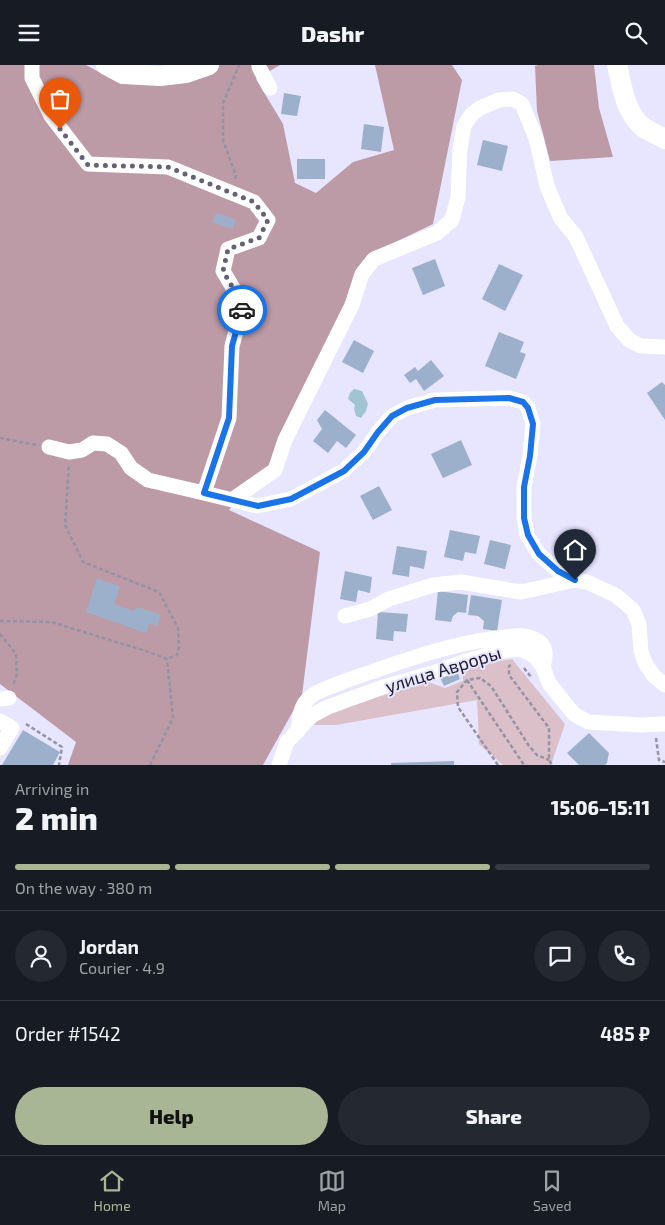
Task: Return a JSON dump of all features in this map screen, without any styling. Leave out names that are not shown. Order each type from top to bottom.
[{"type":"main road","points":[[106,65],[123,74],[160,76],[186,73],[208,65]]},
{"type":"main road","points":[[617,65],[624,98],[633,116],[644,127],[665,139]]},
{"type":"street","points":[[32,65],[32,78],[50,116],[88,165],[168,167],[254,202],[268,220],[259,238],[228,249],[223,271],[243,305],[232,346],[229,418],[204,493]]},
{"type":"street","points":[[259,65],[270,88]]},
{"type":"street","points":[[232,500],[276,470],[285,440],[352,305],[362,274],[368,266],[374,259],[437,233],[452,220],[458,197],[460,149],[464,126],[471,115],[480,108],[499,99],[513,99],[522,104],[536,138],[547,187],[560,217],[576,237],[617,326],[629,340],[641,346],[665,347]]},
{"type":"street","points":[[50,447],[69,452],[82,450],[92,443],[107,444],[121,453],[131,468],[148,480],[258,506],[291,499],[344,471],[364,452],[392,416],[407,408],[435,400],[509,398],[523,402],[528,408],[533,424],[530,456],[524,487],[524,518],[528,535],[539,554],[558,571],[575,580],[587,583],[614,595],[633,610],[639,624],[641,651],[645,663],[665,685]]},
{"type":"street","points":[[345,616],[370,609],[389,599],[433,585],[461,582],[521,592],[575,580]]},
{"type":"street","points":[[298,731],[301,709],[308,697],[436,650],[520,635],[535,639],[543,646],[547,655],[543,667]]},
{"type":"street","name":"улица Авроры","points":[[279,765],[287,742],[312,716],[328,707],[383,687],[501,651],[517,649],[528,652],[536,658],[543,667],[549,683],[574,714],[588,722],[641,725],[660,729]]},
{"type":"street","points":[[0,748],[6,725]]},
{"type":"path","points":[[231,193],[236,177],[223,140],[223,103],[239,65]]},
{"type":"path","points":[[0,438],[50,447]]},
{"type":"path","points":[[0,621],[51,622],[167,659],[177,655],[179,647],[178,628],[159,592],[84,562],[65,525],[69,452]]},
{"type":"path","points":[[0,634],[16,654],[17,674],[4,699]]},
{"type":"path","points":[[150,765],[173,719],[167,659]]},
{"type":"path","points":[[498,765],[458,707],[457,692],[467,680],[480,678],[491,686],[529,746],[537,755],[549,761]]},
{"type":"path","points":[[467,680],[524,765]]},
{"type":"path","points":[[6,725],[22,722],[62,747],[59,765]]},
{"type":"path","points":[[660,729],[659,760],[665,762]]},
{"type":"shaded area","points":[[0,65],[86,65],[121,84],[183,65],[280,65],[256,79],[283,124],[295,183],[316,193],[353,162],[394,150],[375,65],[452,65],[462,80],[433,224],[369,255],[288,447],[229,510],[320,552],[302,695],[263,765],[68,765],[76,742],[0,684]]},
{"type":"shaded area","points":[[594,65],[599,108],[613,157],[550,161],[537,111],[535,66]]},
{"type":"shaded area","points":[[512,659],[565,724],[551,765],[503,765],[479,744],[477,700],[336,725],[314,725],[324,713],[428,682],[445,688],[463,681],[462,667]]},
{"type":"water","points":[[354,389],[362,391],[368,404],[361,418],[356,416],[355,405],[348,399]]},
{"type":"building","points":[[284,93],[301,96],[297,116],[281,114]]},
{"type":"building","points":[[364,124],[384,127],[381,152],[361,149]]},
{"type":"building","points":[[483,140],[508,146],[502,171],[477,165]]},
{"type":"building","points":[[297,159],[325,159],[325,179],[297,179]]},
{"type":"building","points":[[216,213],[236,220],[232,229],[212,222]]},
{"type":"building","points":[[435,259],[445,286],[423,295],[412,268]]},
{"type":"building","points":[[499,264],[523,275],[505,311],[482,299]]},
{"type":"building","points":[[499,332],[524,342],[520,352],[526,354],[516,379],[485,366]]},
{"type":"building","points":[[354,340],[374,351],[363,373],[342,362]]},
{"type":"building","points":[[431,360],[444,376],[424,391],[416,379],[410,383],[404,375],[415,367],[418,371]]},
{"type":"building","points":[[662,382],[665,385],[665,420],[647,393]]},
{"type":"building","points":[[325,410],[356,435],[346,448],[337,441],[328,453],[313,441],[322,429],[317,420]]},
{"type":"building","points":[[461,440],[472,465],[443,478],[431,454]]},
{"type":"building","points":[[379,486],[392,510],[373,520],[360,496]]},
{"type":"building","points":[[450,530],[480,536],[476,554],[465,552],[463,561],[444,557]]},
{"type":"building","points":[[490,540],[511,545],[505,569],[484,564]]},
{"type":"building","points":[[397,546],[427,551],[424,569],[410,566],[409,577],[392,574]]},
{"type":"building","points":[[345,571],[372,577],[370,593],[358,590],[356,602],[340,599]]},
{"type":"building","points":[[97,578],[120,587],[114,604],[134,611],[138,607],[161,615],[158,626],[149,623],[146,633],[86,612]]},
{"type":"building","points":[[438,591],[468,595],[466,613],[458,612],[453,616],[451,622],[435,620]]},
{"type":"building","points":[[471,595],[502,600],[497,631],[483,629],[484,621],[478,616],[468,615]]},
{"type":"building","points":[[378,612],[408,614],[406,632],[394,631],[393,641],[376,639]]},
{"type":"building","points":[[457,670],[460,679],[444,686],[440,677]]},
{"type":"building","points":[[23,730],[60,752],[53,765],[2,765]]},
{"type":"building","points":[[589,733],[609,753],[605,765],[579,765],[567,753]]},
{"type":"building","points":[[454,761],[454,765],[391,765],[391,763]]},
{"type":"way so far","points":[[60,129],[88,165],[168,167],[254,202],[268,220],[259,238],[228,249],[223,271],[243,305],[242,310]]},
{"type":"route","points":[[242,310],[232,346],[229,418],[204,493],[258,506],[291,499],[344,471],[364,452],[392,416],[407,408],[435,400],[509,398],[523,402],[528,408],[533,424],[530,456],[524,487],[524,518],[528,535],[539,554],[558,571],[575,580]]}]
